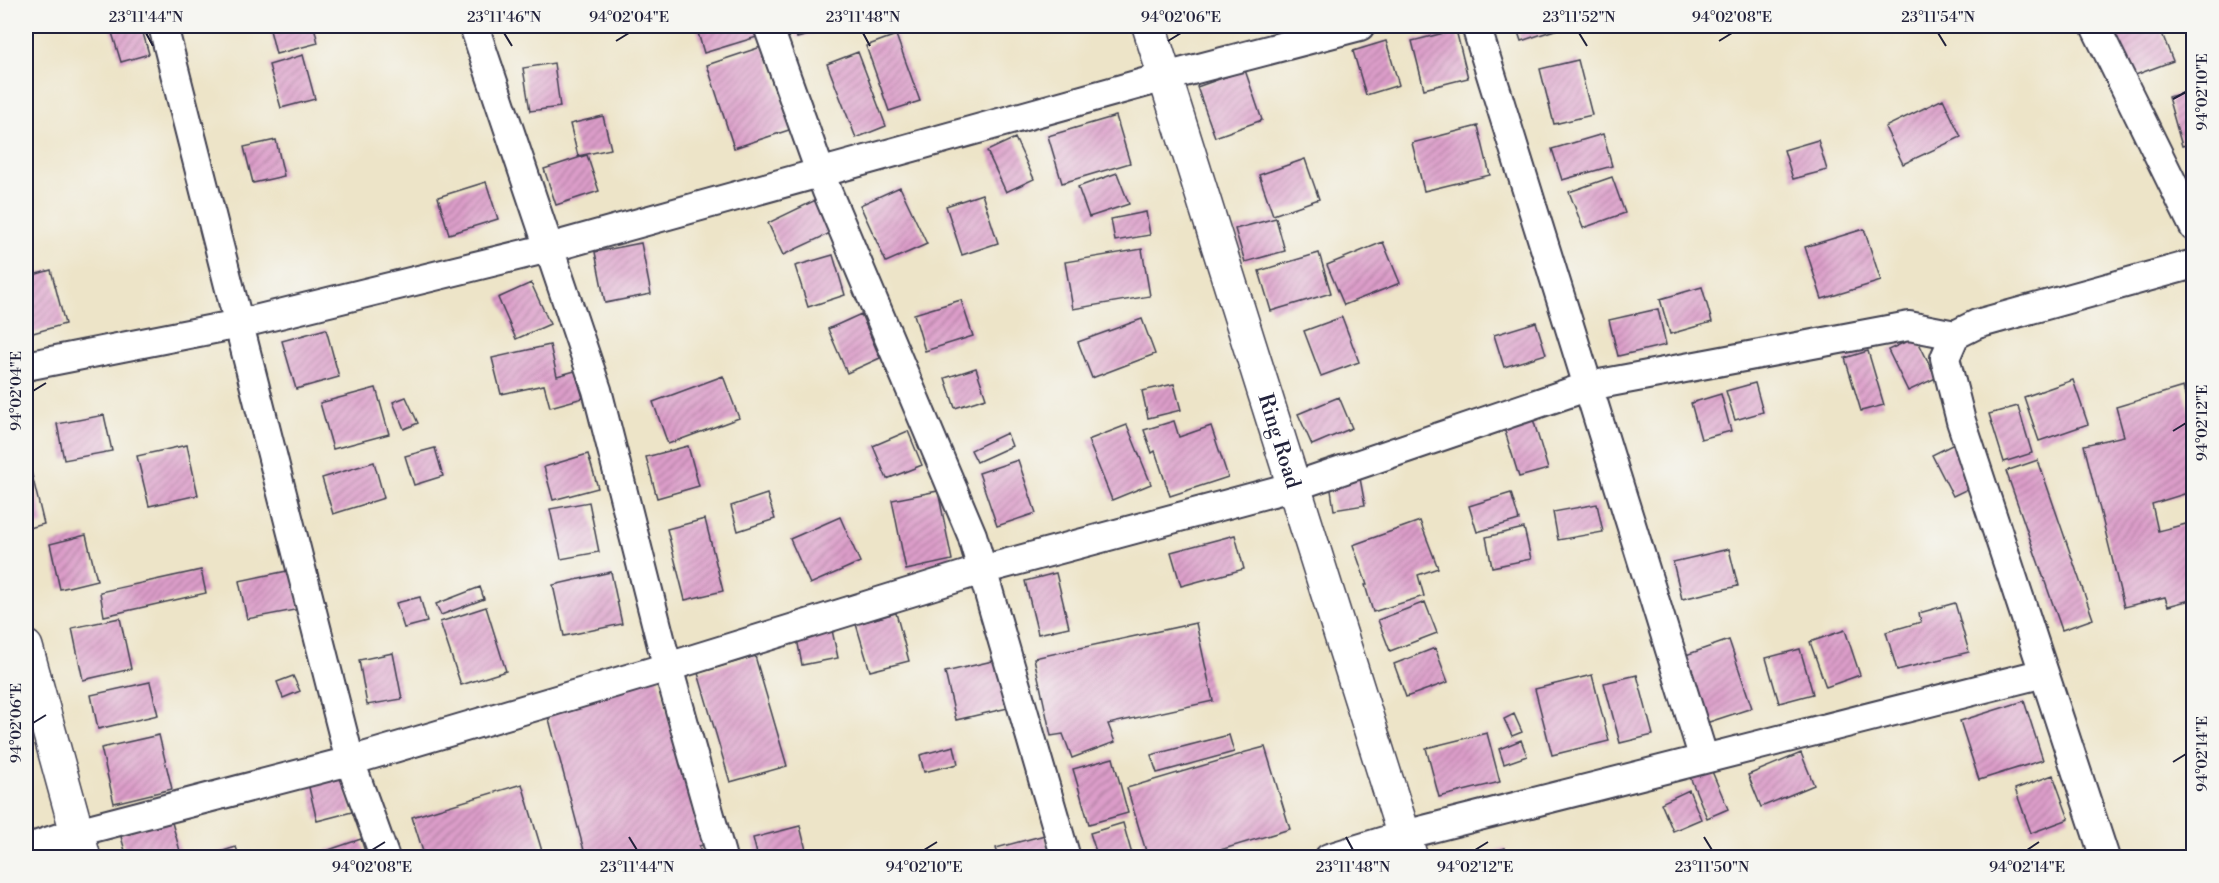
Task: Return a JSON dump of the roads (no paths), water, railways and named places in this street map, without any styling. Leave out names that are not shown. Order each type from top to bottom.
[{"type":"main road","name":"Ring Road","points":[[1149,26],[1407,846]]},
{"type":"main road","points":[[26,647],[80,845]]},
{"type":"street","points":[[163,26],[350,761],[385,858]]},
{"type":"street","points":[[474,26],[597,390],[668,667],[722,858]]},
{"type":"street","points":[[768,26],[821,173],[972,535],[1066,858]]},
{"type":"street","points":[[26,366],[239,324],[549,248],[1165,77],[1360,26]]},
{"type":"street","points":[[1476,26],[1704,759]]},
{"type":"street","points":[[2096,26],[2193,227]]},
{"type":"street","points":[[26,849],[80,845],[982,570],[1294,486],[1589,386],[1909,326],[1955,335],[1977,324],[2193,264]]},
{"type":"street","points":[[1955,335],[1945,358],[1961,421],[2105,858]]},
{"type":"street","points":[[1329,858],[1407,846],[1704,759],[2044,673]]}]
